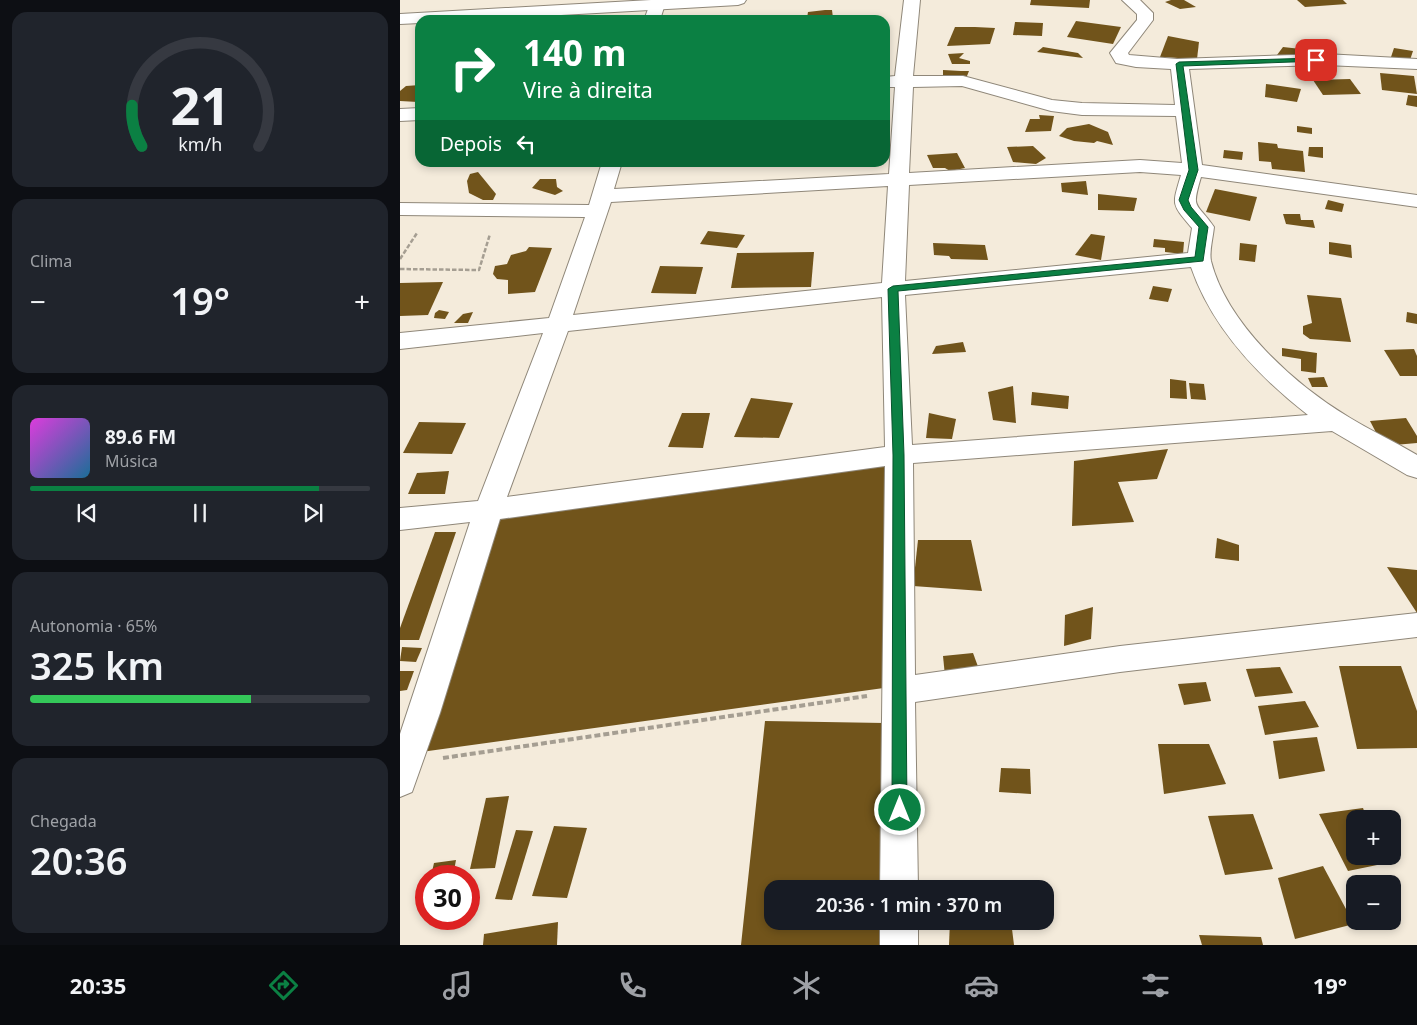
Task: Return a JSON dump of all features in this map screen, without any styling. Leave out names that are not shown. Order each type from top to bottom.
[{"type":"street","points":[[454,15],[617,3],[655,12],[738,0]]},
{"type":"street","points":[[899,880],[899,455],[893,289],[898,180],[894,81],[912,0]]},
{"type":"street","points":[[1130,0],[1145,13],[1145,20],[1119,53],[1122,59],[1136,62],[1179,64],[1336,59],[1417,64]]},
{"type":"street","points":[[400,19],[415,18]]},
{"type":"street","points":[[1179,64],[1193,170],[1184,200],[1187,208],[1203,227],[1200,260],[1216,299],[1226,316],[1266,366],[1299,396],[1337,422],[1417,468]]},
{"type":"street","points":[[894,81],[963,81],[1051,106],[1082,109],[1186,111]]},
{"type":"street","points":[[400,115],[415,114]]},
{"type":"street","points":[[400,209],[599,204],[898,180],[1140,166],[1193,170],[1417,201]]},
{"type":"street","points":[[402,770],[488,510],[558,325],[610,167]]},
{"type":"street","points":[[400,341],[893,289],[1200,260]]},
{"type":"street","points":[[400,519],[488,510],[899,455],[1337,422]]},
{"type":"street","points":[[900,691],[1120,659],[1417,625]]},
{"type":"street","points":[[899,930],[899,945]]},
{"type":"path","points":[[400,259],[420,229]]},
{"type":"path","points":[[400,269],[479,270],[492,229]]},
{"type":"path","points":[[402,770],[900,691]]},
{"type":"building","points":[[1031,0],[1090,0],[1089,8],[1030,5]]},
{"type":"building","points":[[1184,0],[1196,7],[1180,9],[1165,2]]},
{"type":"building","points":[[1297,0],[1343,0],[1347,4],[1305,7]]},
{"type":"building","points":[[832,10],[833,15],[808,15],[808,12]]},
{"type":"building","points":[[1076,21],[1121,27],[1113,44],[1067,37]]},
{"type":"building","points":[[1015,22],[1043,23],[1042,36],[1013,35]]},
{"type":"building","points":[[955,27],[995,28],[990,44],[947,46]]},
{"type":"building","points":[[1168,36],[1199,42],[1197,59],[1160,57]]},
{"type":"building","points":[[1043,47],[1078,53],[1083,58],[1037,52]]},
{"type":"building","points":[[1283,47],[1310,50],[1302,57],[1277,55]]},
{"type":"building","points":[[1394,48],[1413,51],[1410,60],[1391,57]]},
{"type":"building","points":[[964,53],[959,58],[970,61],[970,64],[952,64],[948,54]]},
{"type":"building","points":[[943,70],[969,71],[967,76],[943,77]]},
{"type":"building","points":[[1380,73],[1414,76],[1417,94],[1382,90]]},
{"type":"building","points":[[1350,79],[1361,94],[1323,95],[1313,80]]},
{"type":"building","points":[[1266,84],[1301,89],[1297,102],[1265,97]]},
{"type":"building","points":[[415,85],[415,102],[400,101],[400,91],[406,86]]},
{"type":"building","points":[[1408,95],[1417,96],[1417,107],[1406,105]]},
{"type":"building","points":[[1039,115],[1054,116],[1051,131],[1025,132],[1030,119],[1040,119]]},
{"type":"building","points":[[1089,124],[1108,132],[1113,145],[1097,141],[1094,143],[1074,141],[1059,136],[1067,128]]},
{"type":"building","points":[[1297,126],[1312,128],[1312,134],[1297,132]]},
{"type":"building","points":[[1258,142],[1277,144],[1278,148],[1303,151],[1305,172],[1272,169],[1271,162],[1259,161]]},
{"type":"building","points":[[1033,146],[1046,158],[1036,164],[1013,162],[1007,147]]},
{"type":"building","points":[[1309,147],[1323,147],[1323,158],[1308,156]]},
{"type":"building","points":[[1224,150],[1243,152],[1242,160],[1223,158]]},
{"type":"building","points":[[957,153],[965,168],[950,171],[945,168],[933,168],[927,155]]},
{"type":"building","points":[[478,172],[496,194],[493,200],[483,200],[469,193],[467,181],[470,174]]},
{"type":"building","points":[[540,179],[556,179],[557,187],[563,191],[555,195],[532,188]]},
{"type":"building","points":[[1086,181],[1088,195],[1062,192],[1061,183]]},
{"type":"building","points":[[1215,189],[1257,197],[1250,221],[1206,212]]},
{"type":"building","points":[[1098,194],[1137,198],[1134,211],[1098,210]]},
{"type":"building","points":[[1328,200],[1344,204],[1342,212],[1325,209]]},
{"type":"building","points":[[1283,214],[1300,214],[1301,220],[1313,220],[1315,228],[1286,224]]},
{"type":"building","points":[[708,231],[745,235],[737,248],[700,244]]},
{"type":"building","points":[[1091,234],[1105,236],[1101,260],[1075,255]]},
{"type":"building","points":[[1154,239],[1184,242],[1183,254],[1165,252],[1165,248],[1153,247]]},
{"type":"building","points":[[1329,242],[1351,245],[1352,258],[1329,254]]},
{"type":"building","points":[[933,243],[985,245],[988,260],[951,259],[949,256],[934,255]]},
{"type":"building","points":[[1240,243],[1257,245],[1255,262],[1239,260]]},
{"type":"building","points":[[529,247],[552,248],[535,292],[508,294],[508,280],[497,279],[493,274],[495,266],[507,264],[511,255],[526,251]]},
{"type":"building","points":[[814,252],[811,287],[731,288],[737,253]]},
{"type":"building","points":[[660,266],[703,267],[696,294],[651,293]]},
{"type":"building","points":[[443,282],[428,315],[400,316],[400,283]]},
{"type":"building","points":[[1153,286],[1172,289],[1168,302],[1149,299]]},
{"type":"building","points":[[1307,295],[1341,298],[1351,342],[1310,339],[1303,334],[1303,326],[1312,323]]},
{"type":"building","points":[[439,310],[449,312],[445,319],[434,318],[435,313]]},
{"type":"building","points":[[473,312],[468,323],[454,323],[463,314]]},
{"type":"building","points":[[1407,312],[1417,314],[1417,324],[1406,322]]},
{"type":"building","points":[[963,342],[966,352],[932,354],[936,346]]},
{"type":"building","points":[[1282,348],[1317,353],[1316,373],[1301,371],[1301,359],[1282,356]]},
{"type":"building","points":[[1414,349],[1417,356],[1417,376],[1400,376],[1384,350]]},
{"type":"building","points":[[1324,377],[1328,387],[1312,387],[1308,378]]},
{"type":"building","points":[[1170,379],[1186,381],[1187,399],[1170,398]]},
{"type":"building","points":[[1189,383],[1204,384],[1206,400],[1191,399]]},
{"type":"building","points":[[1013,386],[1016,423],[993,420],[988,392]]},
{"type":"building","points":[[1032,392],[1069,396],[1068,409],[1031,405]]},
{"type":"building","points":[[751,398],[793,403],[779,438],[734,437]]},
{"type":"building","points":[[682,413],[710,413],[703,448],[668,447]]},
{"type":"building","points":[[929,413],[956,419],[952,439],[926,438]]},
{"type":"building","points":[[1406,418],[1417,436],[1417,443],[1383,446],[1370,421]]},
{"type":"building","points":[[419,422],[466,423],[452,454],[403,453]]},
{"type":"building","points":[[1168,449],[1157,479],[1118,482],[1134,522],[1072,526],[1074,461]]},
{"type":"building","points":[[894,463],[891,687],[421,752],[493,516]]},
{"type":"building","points":[[449,471],[445,494],[408,494],[417,473]]},
{"type":"building","points":[[435,532],[456,532],[419,640],[400,640],[400,628]]},
{"type":"building","points":[[1217,538],[1239,545],[1239,561],[1215,558]]},
{"type":"building","points":[[918,540],[971,540],[982,591],[913,586]]},
{"type":"building","points":[[1387,567],[1417,570],[1417,613]]},
{"type":"building","points":[[1093,607],[1091,639],[1064,646],[1065,615]]},
{"type":"building","points":[[402,647],[422,648],[416,662],[400,661]]},
{"type":"building","points":[[973,653],[980,672],[945,676],[943,656]]},
{"type":"building","points":[[1339,666],[1401,666],[1417,711],[1417,748],[1357,749]]},
{"type":"building","points":[[1280,667],[1293,693],[1255,697],[1246,669]]},
{"type":"building","points":[[400,671],[414,671],[407,690],[400,691]]},
{"type":"building","points":[[1206,682],[1211,701],[1184,705],[1178,684]]},
{"type":"building","points":[[1305,701],[1319,727],[1265,735],[1258,706]]},
{"type":"building","points":[[765,721],[884,723],[884,880],[764,880],[764,930],[884,930],[884,945],[741,945]]},
{"type":"building","points":[[1317,737],[1325,771],[1279,779],[1273,741]]},
{"type":"building","points":[[1158,744],[1209,744],[1226,784],[1164,794]]},
{"type":"building","points":[[1001,768],[1030,769],[1031,794],[999,792]]},
{"type":"building","points":[[509,796],[495,868],[480,869],[480,865],[471,865],[486,798]]},
{"type":"building","points":[[1346,810],[1346,865],[1377,865],[1348,871],[1319,814]]},
{"type":"building","points":[[1253,814],[1273,869],[1225,875],[1208,816]]},
{"type":"building","points":[[554,826],[587,828],[567,898],[532,896]]},
{"type":"building","points":[[516,830],[533,831],[512,900],[495,899]]},
{"type":"building","points":[[456,860],[455,865],[434,865],[434,863]]},
{"type":"building","points":[[1323,866],[1346,909],[1346,926],[1295,939],[1278,878]]},
{"type":"building","points":[[558,922],[557,945],[483,945],[484,934]]},
{"type":"building","points":[[950,930],[1012,930],[1014,945],[949,945]]},
{"type":"building","points":[[1199,935],[1261,937],[1263,945],[1202,945]]},
{"type":"route","points":[[900,810],[899,455],[893,289],[1200,260],[1203,227],[1187,208],[1184,200],[1193,170],[1179,64],[1316,60]]}]
